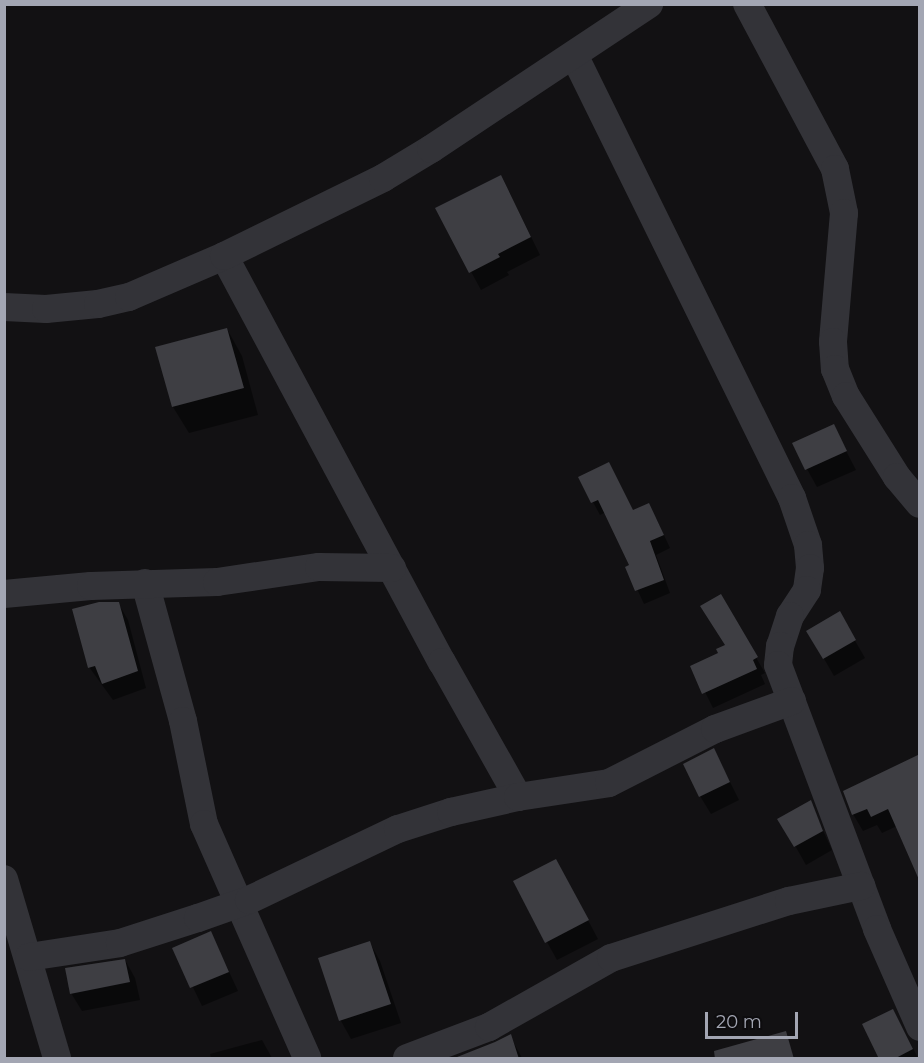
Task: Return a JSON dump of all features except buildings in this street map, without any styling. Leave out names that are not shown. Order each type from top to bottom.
[{"type":"street","points":[[4,307],[46,309],[98,304],[129,297],[224,256],[383,178],[649,4]]},
{"type":"street","points":[[747,4],[834,169],[844,213],[833,342],[835,369],[846,396],[897,477],[920,504]]},
{"type":"street","points":[[574,55],[792,498],[808,544],[810,568],[807,590],[790,616],[780,646],[778,665],[861,886],[920,1027]]},
{"type":"street","points":[[224,256],[518,797]]},
{"type":"street","points":[[4,594],[145,583],[217,582],[319,567],[392,568]]},
{"type":"street","points":[[145,583],[183,721],[204,824],[307,1059]]},
{"type":"street","points":[[29,957],[120,943],[240,903],[398,829],[451,812],[518,797],[609,783],[715,729],[792,701]]},
{"type":"street","points":[[406,1059],[489,1028],[611,958],[789,901],[861,886]]},
{"type":"street","points":[[7,897],[29,957],[57,1059]]}]
